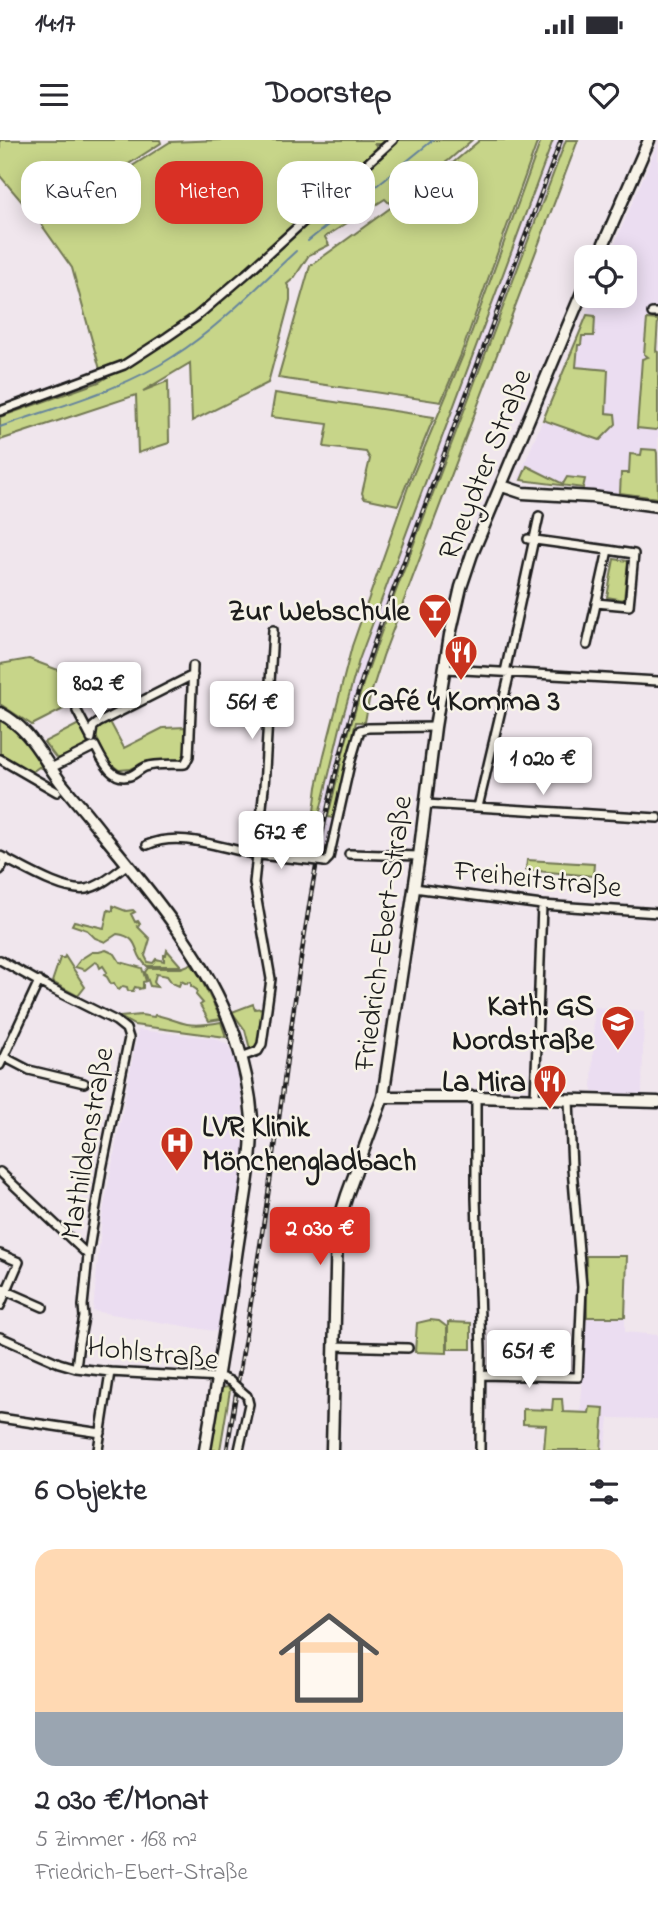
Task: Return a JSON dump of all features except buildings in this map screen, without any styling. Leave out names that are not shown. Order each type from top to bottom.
[{"type":"main road","points":[[603,245],[649,140]]},
{"type":"main road","name":"Rheydter Straße","points":[[445,669],[454,610],[477,542],[576,308]]},
{"type":"main road","points":[[502,486],[523,493],[592,497],[658,506]]},
{"type":"main road","name":"Friedrich-Ebert-Straße","points":[[332,1450],[337,1227],[346,1195],[383,1097],[445,669]]},
{"type":"main road","points":[[0,713],[17,724],[35,742],[60,782],[128,864],[188,946],[209,978],[228,1018],[241,1057],[251,1106],[251,1139],[220,1378],[205,1450]]},
{"type":"main road","points":[[383,1097],[658,1102]]},
{"type":"street","points":[[0,411],[124,365],[197,317],[393,140]]},
{"type":"street","points":[[478,807],[507,672],[531,539],[539,516]]},
{"type":"street","points":[[531,539],[634,554],[629,606],[596,603]]},
{"type":"street","points":[[587,645],[608,550]]},
{"type":"street","points":[[241,1057],[258,1051],[262,1044],[271,979],[254,883],[264,788],[273,630]]},
{"type":"street","points":[[77,711],[107,768],[115,775],[129,776],[145,767],[184,764],[188,756],[193,666]]},
{"type":"street","points":[[445,669],[658,681]]},
{"type":"street","points":[[93,743],[93,727],[98,723],[193,675]]},
{"type":"street","points":[[147,845],[167,839],[187,840],[257,855],[325,862],[330,856],[360,730],[435,727]]},
{"type":"street","points":[[51,768],[93,743]]},
{"type":"street","points":[[0,759],[57,792]]},
{"type":"street","points":[[425,804],[658,818]]},
{"type":"street","points":[[349,854],[419,856]]},
{"type":"street","points":[[0,870],[3,857],[53,881],[81,889],[100,884],[128,864]]},
{"type":"street","name":"Freiheitstraße","points":[[414,888],[542,905],[658,913]]},
{"type":"street","points":[[535,1099],[542,905]]},
{"type":"street","name":"Mathildenstraße","points":[[0,960],[116,1021],[126,1028],[129,1038],[102,1169],[88,1255],[84,1317],[76,1368]]},
{"type":"street","points":[[0,1065],[39,981]]},
{"type":"street","points":[[4,1057],[29,1070],[84,1083]]},
{"type":"street","points":[[476,1097],[480,1450]]},
{"type":"street","points":[[481,1375],[578,1377],[582,1287],[569,1100]]},
{"type":"street","points":[[0,1172],[88,1255]]},
{"type":"street","points":[[0,1254],[19,1262],[3,1289],[0,1306]]},
{"type":"street","points":[[3,1289],[43,1307]]},
{"type":"street","name":"Hohlstraße","points":[[0,1337],[76,1368],[220,1378],[230,1381],[247,1396],[249,1404],[239,1450]]},
{"type":"street","points":[[334,1346],[408,1348]]},
{"type":"street","points":[[98,1450],[110,1372]]},
{"type":"street","points":[[0,1418],[101,1433]]},
{"type":"shaded area","points":[[553,140],[566,140],[363,684],[334,792],[329,817],[333,818],[325,855],[310,853],[343,714],[359,660]]},
{"type":"shaded area","points":[[658,143],[658,499],[518,480],[588,308],[637,308],[637,245],[614,245]]},
{"type":"shaded area","name":"Kath. GS Nordstraße","points":[[594,1007],[644,1011],[642,1094],[592,1092]]},
{"type":"shaded area","name":"LVR Klinik Mönchengladbach","points":[[138,1030],[215,1038],[228,1045],[235,1060],[246,1139],[239,1207],[220,1332],[93,1311],[102,1217]]},
{"type":"shaded area","points":[[587,1317],[625,1317],[625,1332],[658,1335],[658,1419],[609,1418],[605,1450],[559,1450],[580,1417]]},
{"type":"green space","points":[[0,140],[160,140],[161,143],[133,161],[21,161],[21,201],[0,176]]},
{"type":"green space","points":[[391,140],[387,144],[375,144],[381,151],[370,161],[277,161],[277,224],[297,224],[178,328],[130,359],[101,373],[72,268],[41,224],[141,224],[140,161],[170,142]]},
{"type":"green space","points":[[397,140],[472,140],[448,161],[389,161],[389,203],[385,199],[375,205],[373,161]]},
{"type":"green space","points":[[480,140],[538,140],[460,357],[441,402],[278,378],[310,266],[368,224],[375,224],[375,219],[389,209],[389,224],[478,224],[478,161],[455,161]]},
{"type":"green space","points":[[541,140],[553,140],[359,660],[309,853],[317,787],[352,646],[408,487],[464,353]]},
{"type":"green space","points":[[566,140],[578,140],[383,656],[365,722],[356,722],[333,818],[328,817],[363,684]]},
{"type":"green space","points":[[301,224],[346,224],[325,237],[329,245],[309,255],[287,284],[290,300],[268,383],[192,421],[190,363],[143,391],[168,381],[169,443],[138,453],[136,395],[0,440],[0,417],[99,382],[174,335]]},
{"type":"green space","points":[[587,315],[595,316],[594,336],[582,336],[581,345],[578,345],[576,367],[608,370],[606,413],[615,414],[616,424],[600,440],[543,420]]},
{"type":"green space","points":[[647,319],[658,320],[656,430],[637,428],[642,359],[648,357],[644,354]]},
{"type":"green space","points":[[275,393],[434,417],[398,505],[364,498],[362,493],[370,459],[366,452],[324,447],[328,424],[271,417]]},
{"type":"green space","points":[[642,449],[656,450],[657,453],[658,498],[620,493],[621,473],[629,473],[630,454],[641,455]]},
{"type":"green space","points":[[527,466],[563,484],[567,477],[585,479],[583,488],[521,480]]},
{"type":"green space","points":[[614,559],[628,561],[624,600],[607,597]]},
{"type":"green space","points":[[29,659],[58,670],[85,674],[105,684],[122,684],[77,706],[75,703],[32,725],[0,704],[0,664]]},
{"type":"green space","points":[[0,717],[32,746],[41,768],[28,771],[0,753]]},
{"type":"green space","points":[[109,720],[124,748],[163,728],[185,727],[185,757],[179,762],[142,764],[119,770],[108,762],[94,732],[97,726]]},
{"type":"green space","points":[[82,725],[85,731],[87,745],[57,759],[44,742]]},
{"type":"green space","points":[[527,860],[594,864],[593,876],[526,870]]},
{"type":"green space","points":[[113,906],[135,912],[131,914],[135,922],[140,924],[137,926],[150,939],[145,956],[148,962],[153,963],[156,959],[164,961],[167,950],[181,966],[147,966],[134,942],[125,936],[117,934],[105,942],[95,938],[87,930],[72,925],[74,921],[104,928],[108,910],[113,911]]},
{"type":"green space","points":[[106,950],[115,954],[120,962],[142,968],[146,981],[143,982],[143,988],[135,987],[133,991],[128,991],[127,987],[123,986],[117,989],[104,975],[107,972],[103,966],[100,968],[95,962],[85,970],[75,967],[92,952]]},
{"type":"green space","points":[[65,956],[85,987],[78,996],[52,982],[60,958]]},
{"type":"green space","points":[[191,964],[221,1019],[209,1021],[200,1005],[203,1003],[196,995],[197,990],[191,983],[181,981],[179,986],[172,983],[167,976],[156,974],[154,982],[157,987],[150,986],[145,972],[148,968],[181,968]]},
{"type":"green space","points":[[253,1004],[255,1009],[263,1008],[257,1045],[250,1049],[245,1030],[232,1012]]},
{"type":"green space","points":[[155,1015],[191,1025],[221,1022],[226,1037],[134,1025],[120,1017]]},
{"type":"green space","points":[[586,1256],[627,1256],[625,1317],[587,1317]]},
{"type":"green space","points":[[439,1321],[447,1327],[447,1353],[415,1352],[417,1323]]},
{"type":"green space","points":[[448,1322],[471,1323],[471,1349],[448,1349]]},
{"type":"green space","points":[[228,1387],[230,1390],[220,1450],[210,1450],[221,1388]]},
{"type":"green space","points":[[553,1399],[562,1399],[563,1412],[589,1413],[590,1407],[604,1408],[601,1450],[544,1450],[546,1425],[523,1424],[523,1409],[552,1410]]},
{"type":"waterway","points":[[308,241],[433,140]]},
{"type":"waterway","points":[[0,427],[90,396],[155,368],[207,332],[296,251]]},
{"type":"railway","points":[[227,1450],[268,1197],[305,928],[338,766],[361,681],[380,626],[561,140]]},
{"type":"place","name":"Zur Webschule","points":[[435,640]]},
{"type":"place","name":"Café 4 Komma 3","points":[[461,682]]},
{"type":"place","name":"Kath. GS Nordstraße","points":[[618,1052]]},
{"type":"place","name":"La Mira","points":[[550,1111]]},
{"type":"place","name":"LVR Klinik Mönchengladbach","points":[[177,1173]]}]
